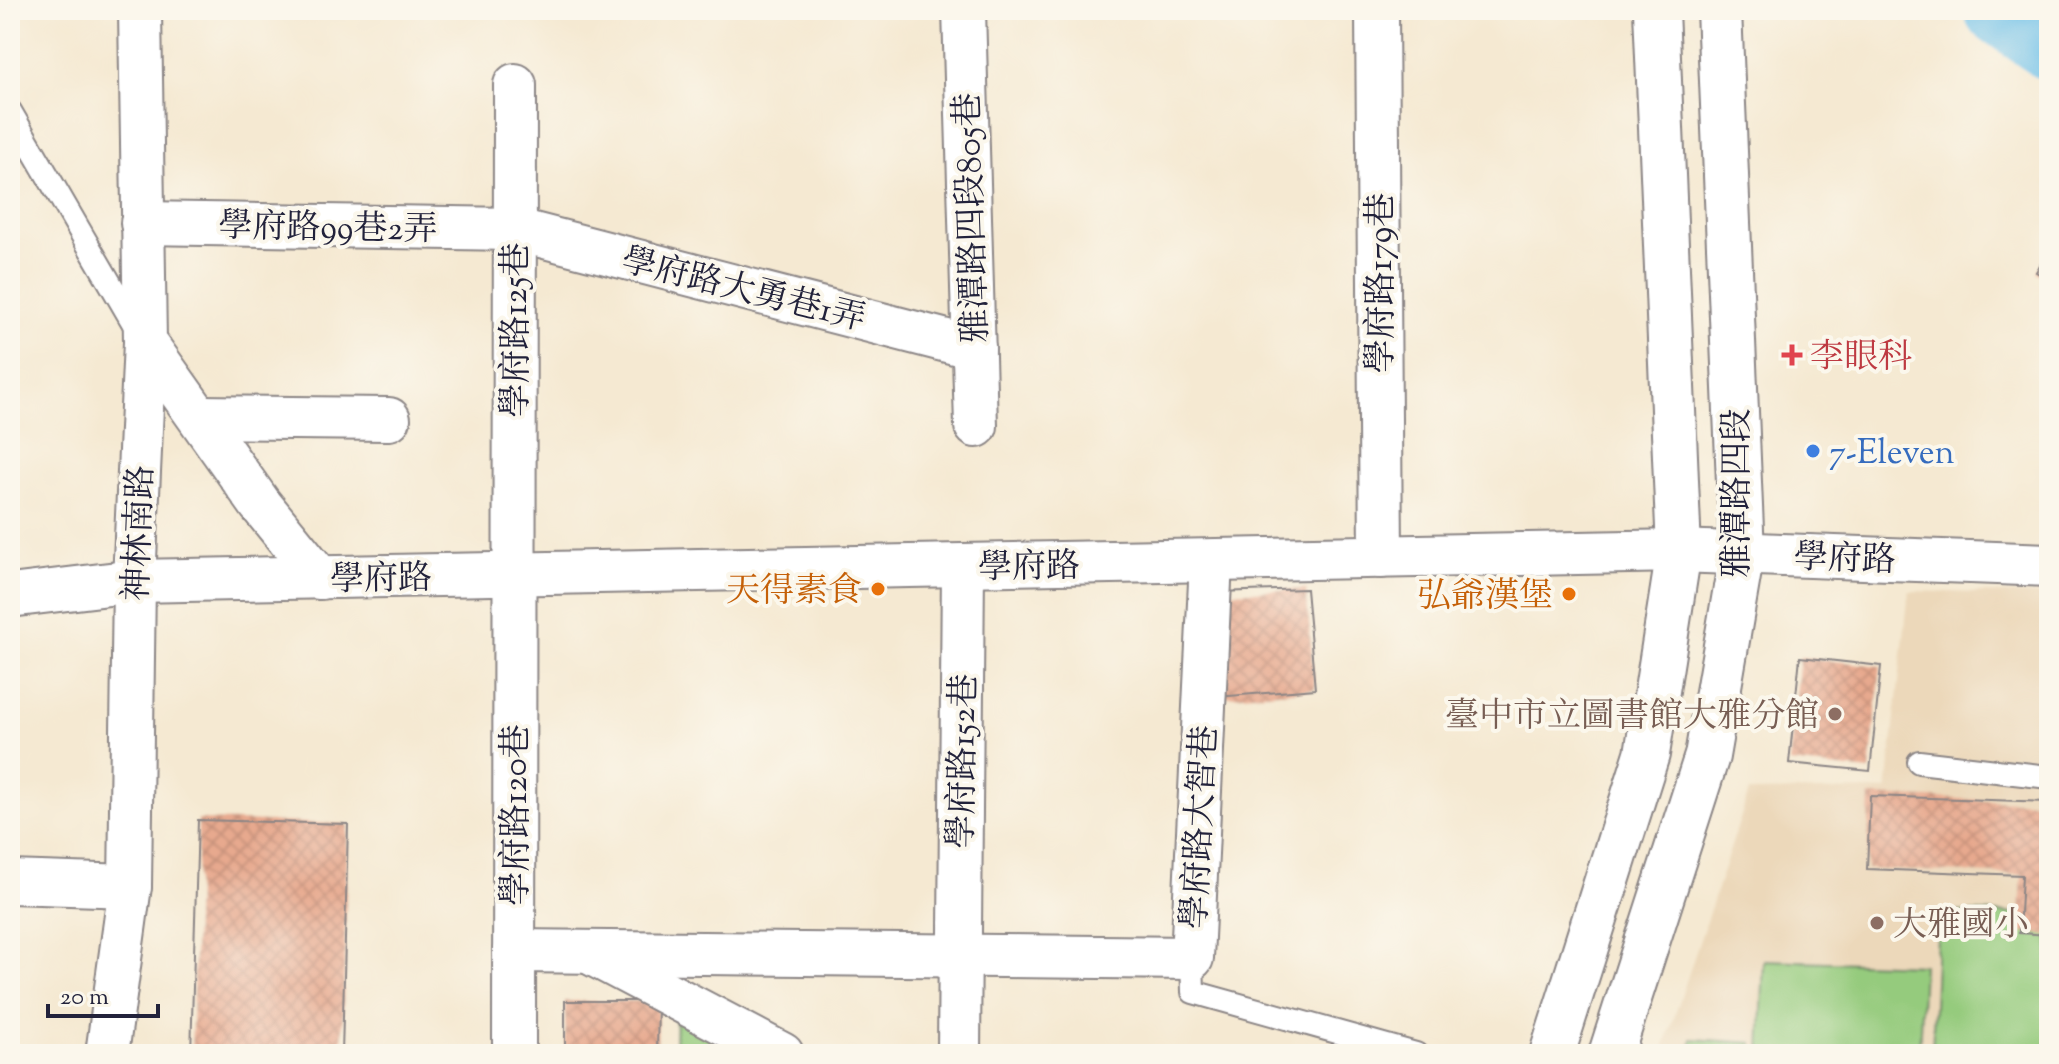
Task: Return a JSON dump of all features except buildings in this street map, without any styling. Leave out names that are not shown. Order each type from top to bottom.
[{"type":"street","name":"神林南路","points":[[107,1054],[130,886],[134,581],[145,342],[140,10]]},
{"type":"street","name":"雅潭路四段805巷","points":[[964,10],[976,426]]},
{"type":"street","name":"學府路179巷","points":[[1377,10],[1381,557]]},
{"type":"street","name":"雅潭路四段","points":[[1552,1054],[1647,754],[1679,551],[1656,10]]},
{"type":"street","name":"雅潭路四段","points":[[1611,1054],[1707,756],[1742,553],[1719,10]]},
{"type":"street","name":"學府路125巷","points":[[514,575],[515,85]]},
{"type":"street","name":"學府路99巷2弄","points":[[142,223],[514,229]]},
{"type":"street","name":"學府路大勇巷1弄","points":[[514,229],[974,348]]},
{"type":"street","points":[[145,342],[260,504],[320,578]]},
{"type":"street","points":[[199,417],[389,419]]},
{"type":"street","name":"學府路","points":[[10,596],[134,581],[1679,551],[2049,565]]},
{"type":"street","name":"學府路大智巷","points":[[514,951],[1192,958],[1211,561]]},
{"type":"street","name":"學府路152巷","points":[[959,955],[963,566]]},
{"type":"street","name":"學府路120巷","points":[[514,575],[514,1054]]},
{"type":"street","points":[[10,882],[130,886]]},
{"type":"street","points":[[590,952],[782,1054]]},
{"type":"street","points":[[959,955],[959,1054]]},
{"type":"lane","points":[[10,111],[145,342]]},
{"type":"lane","points":[[1919,762],[2049,777]]},
{"type":"lane","points":[[1192,958],[1193,992],[1416,1054]]},
{"type":"shaded area","name":"大雅國小","points":[[1909,591],[2049,595],[2049,1054],[1662,1054],[1749,792],[1887,790]]},
{"type":"green space","points":[[1938,911],[2049,915],[2049,1054],[1932,1054]]},
{"type":"green space","points":[[1764,960],[1923,965],[1919,1054],[1760,1054]]},
{"type":"green space","points":[[676,1008],[763,1054],[675,1054]]},
{"type":"green space","points":[[1692,1039],[1753,1043],[1753,1054],[1691,1054]]},
{"type":"waterway","points":[[1997,10],[2049,47]]},
{"type":"place","name":"李眼科","points":[[1792,355]]},
{"type":"place","name":"7-Eleven","points":[[1813,451]]},
{"type":"place","name":"天得素食","points":[[878,589]]},
{"type":"place","name":"弘爺漢堡","points":[[1569,594]]},
{"type":"place","name":"臺中市立圖書館大雅分館","points":[[1835,714]]},
{"type":"place","name":"大雅國小","points":[[1877,923]]}]
